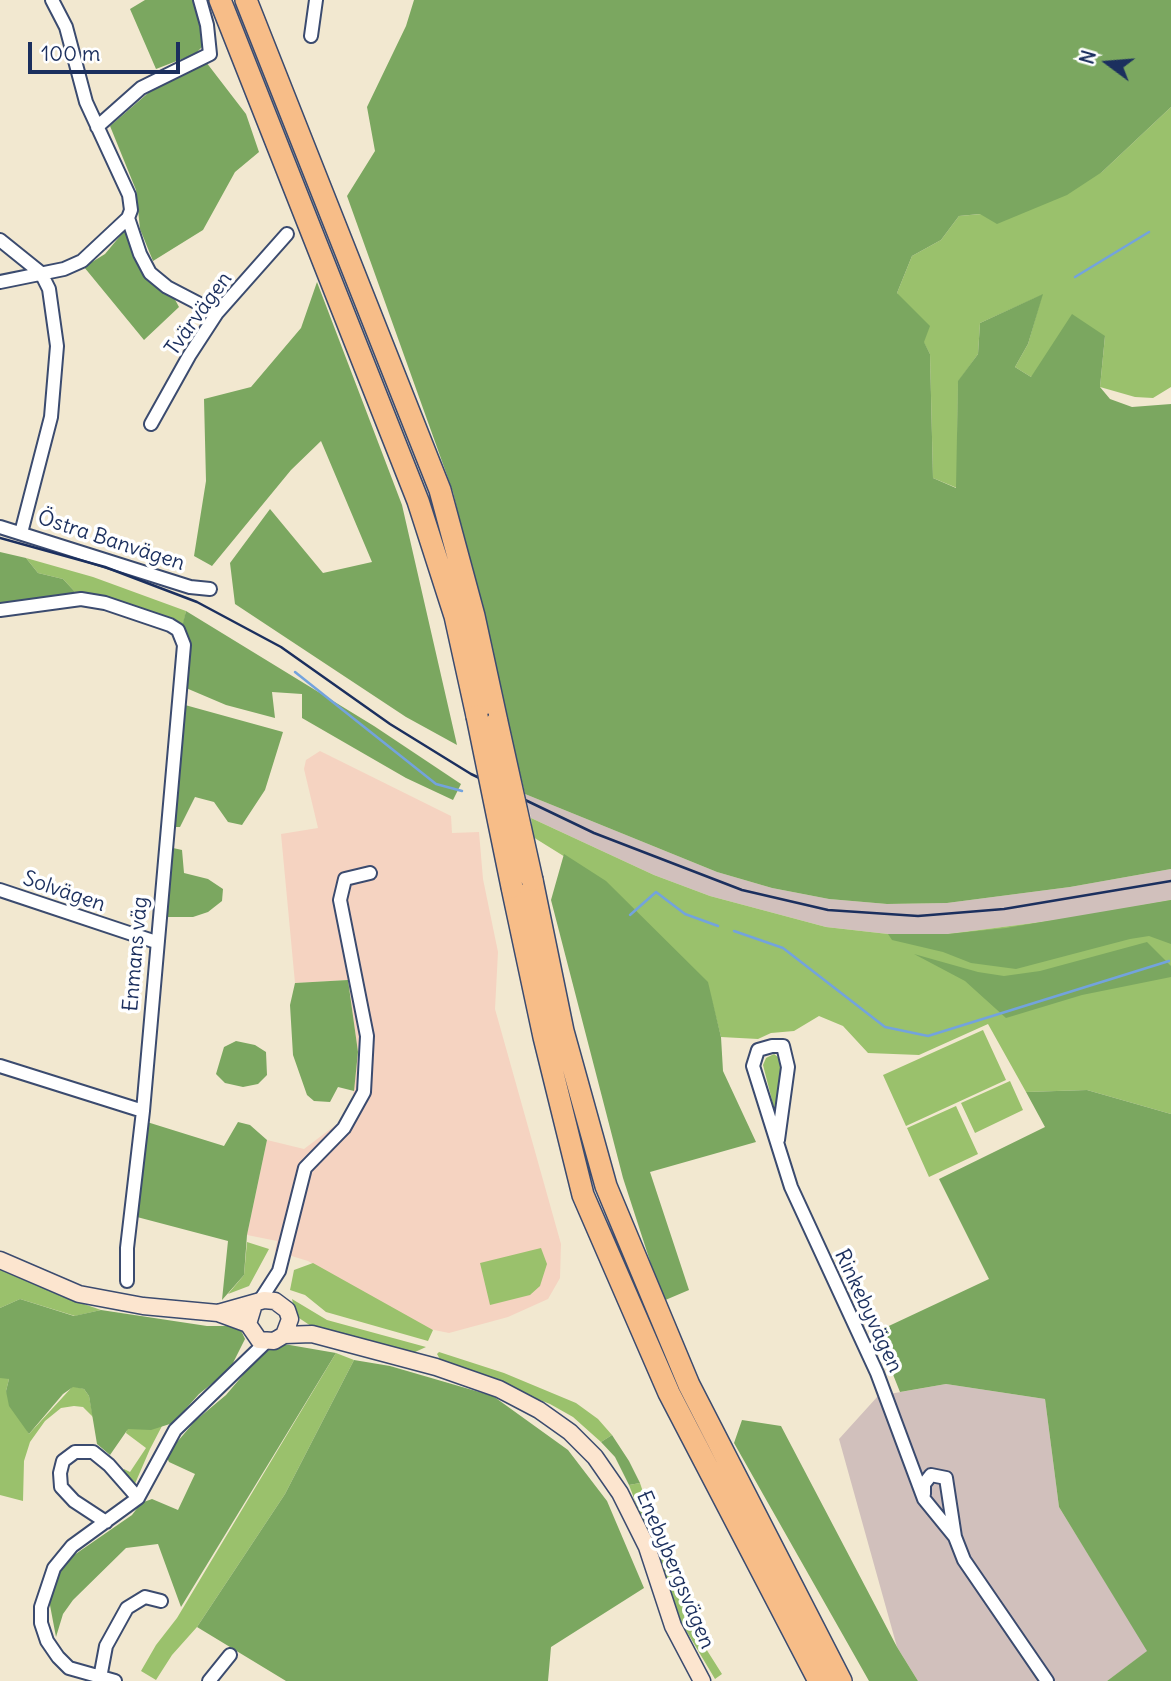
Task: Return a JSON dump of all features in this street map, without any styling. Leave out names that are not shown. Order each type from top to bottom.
[{"type":"highway","points":[[220,0],[418,500],[487,719]]},
{"type":"highway","points":[[246,0],[440,490],[474,616],[487,719],[522,883],[606,1186],[689,1385],[841,1681]]},
{"type":"highway","points":[[522,883],[544,1037],[583,1195],[669,1393],[819,1681]]},
{"type":"main road","points":[[0,1260],[34,1277],[79,1294],[143,1306],[218,1313],[268,1300],[281,1304]]},
{"type":"main road","points":[[218,1313],[256,1334],[257,1303]]},
{"type":"main road","name":"Enebybergsvägen","points":[[281,1304],[290,1319],[312,1334]]},
{"type":"main road","points":[[284,1335],[290,1319]]},
{"type":"main road","name":"Enebybergsvägen","points":[[256,1334],[312,1334],[436,1367],[499,1389],[538,1410],[570,1432],[595,1457],[620,1493],[647,1547],[673,1626],[702,1681]]},
{"type":"street","points":[[52,0],[61,13],[86,102],[129,195],[128,218],[140,254],[150,273],[167,287],[218,313]]},
{"type":"street","points":[[61,13],[69,0]]},
{"type":"street","points":[[97,127],[115,108],[141,88],[210,54],[207,25],[200,0]]},
{"type":"street","points":[[311,36],[316,0]]},
{"type":"street","points":[[0,282],[64,269],[82,261],[128,218]]},
{"type":"street","name":"Tvärvägen","points":[[152,424],[189,356],[218,313],[288,234]]},
{"type":"street","points":[[0,240],[41,273],[49,289],[55,319],[55,383],[51,417],[21,533]]},
{"type":"street","name":"Östra Banvägen","points":[[0,527],[190,587],[211,589]]},
{"type":"street","name":"Enmans väg","points":[[0,610],[81,599],[144,616],[178,631],[184,645],[143,1111],[127,1248],[127,1281]]},
{"type":"street","points":[[281,1304],[279,1271],[305,1168],[344,1128],[364,1092],[367,1036],[340,900],[345,879],[370,873]]},
{"type":"street","name":"Solvägen","points":[[0,890],[156,942]]},
{"type":"street","name":"Rinkebyvägen","points":[[778,1140],[790,1054],[783,1046],[772,1046],[758,1050],[754,1066],[791,1187],[877,1373],[924,1499],[955,1537]]},
{"type":"street","points":[[0,1066],[143,1111]]},
{"type":"street","points":[[257,1303],[279,1271]]},
{"type":"street","points":[[115,1681],[69,1668],[58,1657],[41,1623],[41,1607],[47,1585],[62,1557],[138,1498],[175,1430],[244,1362],[256,1334]]},
{"type":"street","points":[[106,1522],[74,1501],[61,1487],[63,1461],[75,1452],[93,1452],[109,1465],[138,1498]]},
{"type":"street","name":"Rinkebyvägen","points":[[924,1499],[927,1478],[935,1474],[946,1478],[955,1537],[964,1560],[1047,1681]]},
{"type":"street","points":[[100,1678],[106,1646],[127,1608],[145,1597],[161,1601]]},
{"type":"street","points":[[209,1681],[230,1655]]},
{"type":"shaded area","points":[[320,751],[451,816],[452,833],[479,832],[483,879],[498,952],[495,1009],[561,1244],[560,1278],[548,1299],[508,1317],[449,1333],[424,1328],[308,1261],[275,1251],[277,1241],[247,1235],[267,1140],[304,1149],[341,1121],[352,1104],[358,1052],[348,980],[295,983],[281,834],[318,828],[304,769],[306,760]]},
{"type":"shaded area","points":[[525,794],[717,872],[772,888],[829,899],[887,904],[947,903],[1070,887],[1171,869],[1171,900],[1072,918],[948,934],[888,934],[826,927],[710,896],[654,875],[531,818]]},
{"type":"shaded area","points":[[946,1384],[1045,1399],[1059,1507],[1148,1651],[1107,1681],[918,1681],[897,1647],[839,1439],[878,1396]]},
{"type":"green space","points":[[145,0],[199,0],[205,44],[195,54],[156,69],[130,9]]},
{"type":"green space","points":[[414,0],[1171,0],[1171,107],[1102,172],[1067,195],[997,224],[980,214],[959,216],[941,240],[912,256],[897,293],[930,326],[924,342],[930,354],[933,478],[956,488],[958,381],[978,354],[980,323],[1043,294],[1028,344],[1015,367],[1031,377],[1072,314],[1105,336],[1100,387],[1110,399],[1132,407],[1171,404],[1171,869],[1070,887],[947,903],[887,904],[829,899],[772,888],[717,872],[525,794],[453,492],[347,196],[375,151],[367,107],[406,26]]},
{"type":"green space","points":[[206,62],[246,114],[259,152],[235,172],[203,230],[153,261],[140,229],[136,190],[110,126],[162,81]]},
{"type":"green space","points":[[1171,107],[1171,387],[1153,398],[1135,397],[1100,387],[1105,336],[1031,377],[1015,367],[1028,344],[1042,295],[980,323],[978,354],[958,382],[957,488],[933,478],[930,354],[897,293],[912,256],[941,240],[959,216],[981,214],[1102,172]]},
{"type":"green space","points":[[125,230],[130,232],[141,266],[172,294],[179,307],[144,340],[84,267],[105,254]]},
{"type":"green space","points":[[317,282],[402,505],[457,745],[406,717],[235,604],[230,563],[270,509],[323,573],[372,562],[321,441],[291,470],[212,566],[194,556],[206,481],[204,399],[251,387],[301,328]]},
{"type":"green space","points":[[0,552],[26,558],[38,573],[63,579],[77,594],[0,604]]},
{"type":"green space","points":[[26,558],[93,577],[186,611],[182,627],[174,620],[133,605],[77,594],[63,579],[38,573]]},
{"type":"green space","points":[[186,611],[374,726],[461,784],[453,800],[406,778],[302,718],[302,694],[272,692],[275,718],[226,705],[186,688],[189,638],[182,627]]},
{"type":"green space","points":[[185,705],[283,732],[265,790],[242,825],[228,822],[214,802],[195,797],[180,827],[174,827]]},
{"type":"green space","points":[[531,818],[654,875],[710,896],[826,927],[888,934],[948,934],[1072,918],[1171,900],[1171,1114],[1087,1090],[1026,1092],[988,1024],[919,1055],[868,1053],[843,1026],[819,1016],[794,1031],[771,1033],[758,1039],[721,1037],[707,982],[578,865],[533,837]]},
{"type":"green space","points":[[173,848],[182,850],[184,873],[208,879],[223,889],[222,901],[208,912],[193,917],[166,917]]},
{"type":"green space","points":[[564,854],[606,881],[708,982],[721,1037],[723,1071],[756,1142],[650,1172],[689,1290],[663,1301],[623,1178],[551,900]]},
{"type":"green space","points":[[1171,900],[1171,944],[1149,936],[1130,939],[1016,969],[971,963],[943,952],[892,940],[888,934],[948,934],[1006,928]]},
{"type":"green space","points":[[1147,942],[1171,966],[1171,977],[1082,995],[1006,1018],[965,981],[914,954],[978,972],[1004,976],[1040,971]]},
{"type":"green space","points":[[348,980],[358,1052],[354,1091],[338,1087],[330,1102],[314,1101],[307,1095],[293,1055],[290,1005],[295,983]]},
{"type":"green space","points":[[983,1030],[1006,1080],[906,1126],[883,1075]]},
{"type":"green space","points":[[236,1041],[255,1045],[266,1052],[267,1075],[258,1084],[243,1087],[225,1083],[216,1074],[224,1047]]},
{"type":"green space","points":[[774,1054],[782,1060],[777,1108],[774,1108],[763,1065],[766,1058]]},
{"type":"green space","points":[[1010,1081],[1023,1110],[975,1133],[961,1103]]},
{"type":"green space","points":[[1087,1090],[1171,1114],[1171,1681],[1107,1681],[1147,1651],[1059,1507],[1045,1399],[946,1384],[900,1392],[876,1332],[989,1279],[939,1179],[1045,1127],[1026,1092]]},
{"type":"green space","points":[[956,1106],[978,1154],[929,1177],[907,1128]]},
{"type":"green space","points":[[147,1122],[224,1146],[238,1122],[250,1125],[267,1140],[247,1235],[244,1275],[222,1300],[228,1241],[137,1217]]},
{"type":"green space","points":[[247,1242],[269,1249],[249,1286],[228,1294],[244,1275]]},
{"type":"green space","points":[[541,1248],[547,1264],[540,1286],[530,1295],[490,1305],[480,1263]]},
{"type":"green space","points":[[313,1263],[433,1330],[428,1341],[326,1312],[305,1295],[290,1290],[294,1270]]},
{"type":"green space","points":[[0,1269],[101,1310],[75,1316],[20,1299],[0,1308]]},
{"type":"green space","points":[[20,1299],[74,1316],[101,1310],[207,1326],[239,1326],[245,1339],[230,1369],[199,1394],[173,1423],[151,1430],[128,1429],[110,1455],[97,1444],[89,1396],[84,1389],[73,1387],[63,1394],[29,1434],[9,1406],[6,1391],[9,1379],[0,1378],[0,1308]]},
{"type":"green space","points":[[292,1299],[327,1320],[426,1347],[413,1353],[314,1328],[296,1316]]},
{"type":"green space","points":[[278,1343],[336,1353],[181,1607],[158,1544],[126,1548],[73,1600],[63,1614],[56,1637],[49,1600],[64,1562],[132,1515],[141,1503],[152,1499],[178,1510],[195,1474],[169,1462],[166,1455],[195,1421],[226,1395],[255,1361]]},
{"type":"green space","points":[[439,1352],[504,1373],[576,1403],[598,1419],[612,1435],[601,1442],[573,1417],[550,1404],[441,1361],[437,1354]]},
{"type":"green space","points":[[336,1353],[354,1360],[285,1494],[197,1627],[172,1655],[156,1680],[141,1671],[156,1645],[177,1618]]},
{"type":"green space","points":[[354,1360],[390,1366],[493,1396],[568,1450],[607,1501],[644,1588],[551,1647],[548,1681],[286,1681],[197,1627],[285,1494]]},
{"type":"green space","points":[[0,1378],[9,1379],[6,1391],[29,1434],[73,1386],[84,1389],[89,1396],[93,1417],[83,1407],[74,1406],[61,1408],[45,1421],[30,1442],[24,1461],[23,1501],[0,1495]]},
{"type":"green space","points":[[742,1420],[781,1426],[897,1647],[918,1681],[869,1681],[734,1443]]},
{"type":"green space","points":[[162,1426],[134,1486],[123,1471],[124,1469],[130,1472],[146,1448],[126,1433],[127,1429]]},
{"type":"green space","points":[[612,1435],[640,1483],[629,1485],[615,1457],[601,1442]]},
{"type":"green space","points":[[640,1483],[668,1566],[696,1633],[722,1674],[715,1679],[681,1622],[629,1485]]},
{"type":"waterway","points":[[1075,277],[1149,232]]},
{"type":"waterway","points":[[295,672],[436,784],[462,791]]},
{"type":"waterway","points":[[630,915],[656,892],[685,914],[718,926]]},
{"type":"waterway","points":[[734,931],[783,948],[885,1027],[928,1036],[1169,961]]},
{"type":"railway","points":[[0,538],[105,567],[197,602],[281,647],[390,724],[471,774],[594,833],[742,890],[828,910],[918,916],[1004,909],[1171,881]]}]
